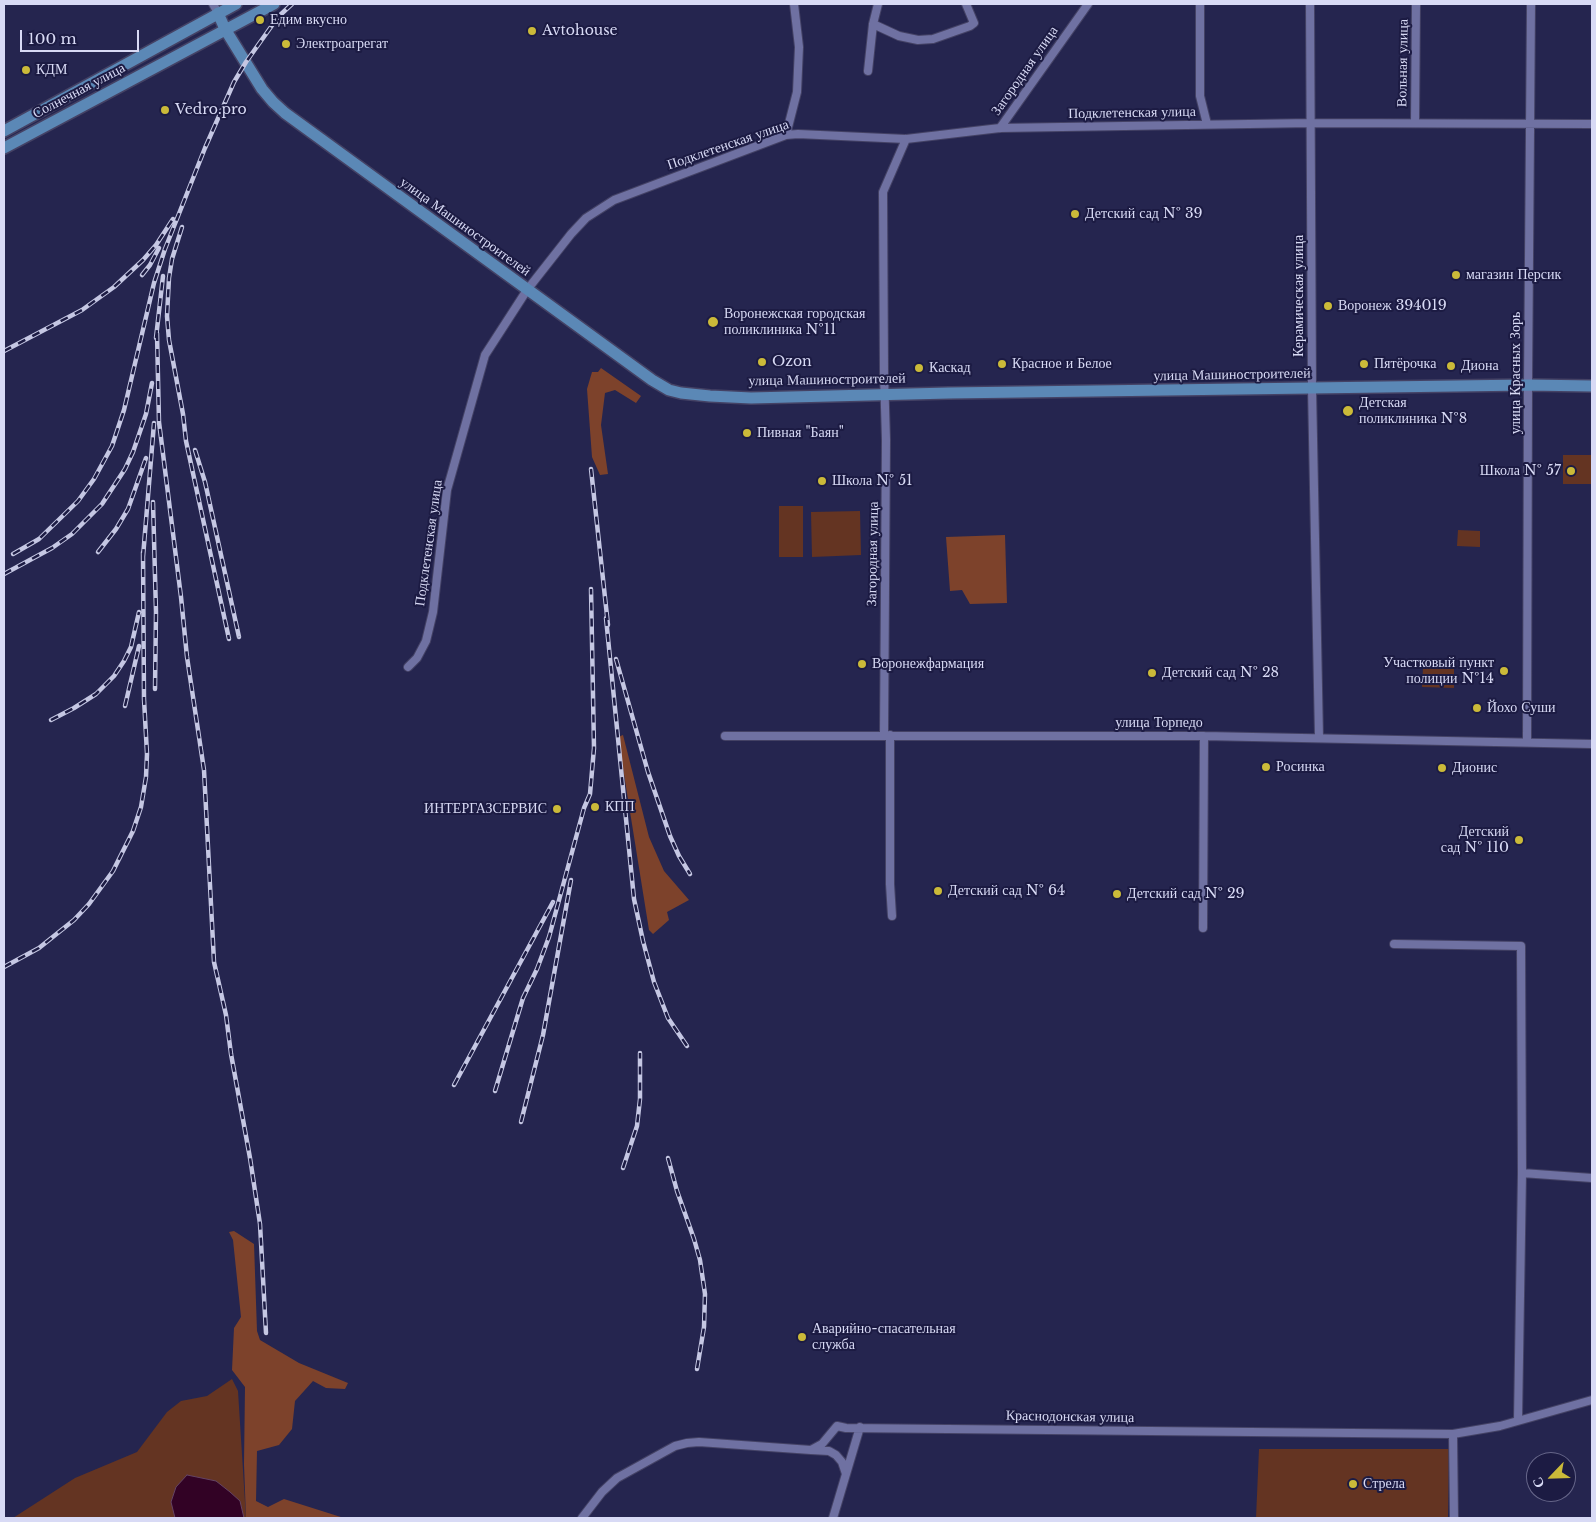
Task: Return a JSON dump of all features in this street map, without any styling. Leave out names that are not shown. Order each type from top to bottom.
[{"type":"street","name":"Солнечная улица","points":[[4,131],[215,8],[236,4]]},
{"type":"street","name":"Солнечная улица","points":[[4,148],[274,4]]},
{"type":"street","points":[[786,135],[797,92],[799,47],[794,4]]},
{"type":"street","points":[[868,71],[873,24],[878,4]]},
{"type":"street","points":[[873,24],[899,36],[918,40],[933,40],[974,23],[966,4]]},
{"type":"street","name":"Загородная улица","points":[[1000,128],[1088,4]]},
{"type":"street","points":[[1200,4],[1200,96],[1208,124]]},
{"type":"street","name":"Керамическая улица","points":[[1310,4],[1312,389],[1318,738]]},
{"type":"street","name":"Вольная улица","points":[[1415,123],[1416,4]]},
{"type":"street","name":"улица Красных Зорь","points":[[1527,742],[1531,4]]},
{"type":"street","name":"улица Машиностроителей","points":[[215,8],[262,89],[285,113],[652,380],[680,393],[751,398],[884,394],[1528,385],[1592,386]]},
{"type":"street","name":"Подклетенская улица","points":[[408,667],[417,658],[426,641],[433,612],[447,490],[485,355],[527,290],[571,234],[586,218],[614,200],[786,135],[798,134],[906,139],[1000,128],[1311,123],[1592,124]]},
{"type":"street","name":"Загородная улица","points":[[892,916],[887,735],[883,192],[906,139]]},
{"type":"street","name":"улица Торпедо","points":[[725,736],[1204,736],[1592,744]]},
{"type":"street","points":[[1203,928],[1204,736]]},
{"type":"street","points":[[1394,944],[1520,946],[1522,1173],[1518,1420]]},
{"type":"street","points":[[1522,1173],[1592,1178]]},
{"type":"street","name":"Краснодонская улица","points":[[811,1450],[822,1444],[837,1426],[1453,1434],[1500,1426],[1592,1400]]},
{"type":"street","points":[[833,1518],[860,1427]]},
{"type":"street","points":[[1453,1434],[1454,1518]]},
{"type":"street","points":[[582,1518],[602,1492],[617,1478],[675,1446],[699,1442],[829,1451],[842,1462],[847,1475]]},
{"type":"shaded area","points":[[601,368],[641,396],[636,403],[615,390],[605,393],[601,425],[608,474],[600,475],[592,457],[587,389],[592,372],[598,372]]},
{"type":"shaded area","points":[[1563,455],[1592,455],[1592,484],[1563,484]]},
{"type":"shaded area","points":[[779,506],[803,506],[803,557],[779,557]]},
{"type":"shaded area","points":[[860,511],[861,555],[812,557],[811,512]]},
{"type":"shaded area","points":[[1458,530],[1480,531],[1480,547],[1457,546]]},
{"type":"shaded area","points":[[1005,535],[1007,603],[970,604],[962,590],[950,591],[946,537]]},
{"type":"shaded area","points":[[1423,668],[1454,669],[1454,688],[1422,687]]},
{"type":"shaded area","points":[[623,735],[649,837],[664,871],[689,900],[667,912],[669,920],[653,934],[649,930],[618,737]]},
{"type":"shaded area","points":[[234,1231],[254,1244],[257,1331],[260,1340],[299,1363],[348,1383],[345,1389],[326,1388],[313,1381],[295,1401],[292,1429],[279,1445],[257,1451],[256,1501],[268,1507],[284,1499],[344,1518],[246,1518],[244,1464],[245,1387],[232,1370],[234,1328],[241,1317],[233,1240],[229,1232]]},
{"type":"shaded area","points":[[232,1379],[238,1391],[246,1518],[13,1518],[75,1478],[137,1452],[167,1412],[181,1401],[207,1396]]},
{"type":"shaded area","name":"Стрела","points":[[1259,1449],[1449,1449],[1448,1518],[1256,1518]]},
{"type":"shaded area","points":[[187,1475],[216,1481],[240,1501],[244,1518],[175,1518],[171,1502],[176,1487]]},
{"type":"railway","points":[[13,554],[39,539],[78,501],[94,479],[112,446],[124,410],[154,283],[165,249],[205,148],[234,82],[246,62],[278,17],[292,4]]},
{"type":"railway","points":[[4,351],[82,310],[114,287],[143,260],[156,245],[173,219]]},
{"type":"railway","points":[[182,227],[172,259],[169,278],[167,316],[169,340],[183,414],[186,441],[229,639]]},
{"type":"railway","points":[[142,275],[159,248]]},
{"type":"railway","points":[[156,338],[163,276]]},
{"type":"railway","points":[[157,333],[159,422],[187,657],[204,770],[214,962],[226,1015],[260,1224],[266,1333]]},
{"type":"railway","points":[[4,574],[52,548],[72,534],[102,504],[125,469],[133,452],[146,414],[152,383]]},
{"type":"railway","points":[[143,557],[154,423]]},
{"type":"railway","points":[[195,450],[205,482],[239,637]]},
{"type":"railway","points":[[98,552],[116,529],[128,509],[146,458]]},
{"type":"railway","points":[[591,469],[608,625]]},
{"type":"railway","points":[[153,502],[156,612],[155,689]]},
{"type":"railway","points":[[4,967],[39,948],[74,920],[89,904],[113,871],[133,831],[141,807],[146,777],[147,754],[144,699],[143,552]]},
{"type":"railway","points":[[495,1091],[523,998],[537,969],[549,937],[584,808],[590,794],[594,748],[591,589]]},
{"type":"railway","points":[[51,720],[96,694],[114,676],[131,647],[139,612]]},
{"type":"railway","points":[[606,618],[634,899],[654,982],[668,1018],[687,1046]]},
{"type":"railway","points":[[125,706],[139,646]]},
{"type":"railway","points":[[616,659],[648,772],[670,836],[690,874]]},
{"type":"railway","points":[[521,1122],[543,1035],[571,880]]},
{"type":"railway","points":[[454,1085],[553,902]]},
{"type":"railway","points":[[623,1168],[637,1126],[640,1099],[640,1053]]},
{"type":"railway","points":[[668,1158],[700,1260],[705,1294],[704,1327],[697,1369]]},
{"type":"place","name":"Едим вкусно","points":[[260,20]]},
{"type":"place","name":"Avtohouse","points":[[532,31]]},
{"type":"place","name":"Электроагрегат","points":[[286,44]]},
{"type":"place","name":"КДМ","points":[[26,70]]},
{"type":"place","name":"Vedro.pro","points":[[165,110]]},
{"type":"place","name":"Детский сад № 39","points":[[1075,214]]},
{"type":"place","name":"магазин Персик","points":[[1456,275]]},
{"type":"place","name":"Воронеж 394019","points":[[1328,306]]},
{"type":"place","name":"Воронежская городская поликлиника №11","points":[[713,322]]},
{"type":"place","name":"Ozon","points":[[762,362]]},
{"type":"place","name":"Красное и Белое","points":[[1002,364]]},
{"type":"place","name":"Пятёрочка","points":[[1364,364]]},
{"type":"place","name":"Диона","points":[[1451,366]]},
{"type":"place","name":"Каскад","points":[[919,368]]},
{"type":"place","name":"Детская поликлиника №8","points":[[1348,411]]},
{"type":"place","name":"Пивная \"Баян\"","points":[[747,433]]},
{"type":"place","name":"Школа № 57","points":[[1571,471]]},
{"type":"place","name":"Школа № 51","points":[[822,481]]},
{"type":"place","name":"Воронежфармация","points":[[862,664]]},
{"type":"place","name":"Участковый пункт полиции №14","points":[[1504,671]]},
{"type":"place","name":"Детский сад № 28","points":[[1152,673]]},
{"type":"place","name":"Йохо Суши","points":[[1477,708]]},
{"type":"place","name":"Росинка","points":[[1266,767]]},
{"type":"place","name":"Дионис","points":[[1442,768]]},
{"type":"place","name":"КПП","points":[[595,807]]},
{"type":"place","name":"ИНТЕРГАЗСЕРВИС","points":[[557,809]]},
{"type":"place","name":"Детский сад № 110","points":[[1519,840]]},
{"type":"place","name":"Детский сад № 64","points":[[938,891]]},
{"type":"place","name":"Детский сад № 29","points":[[1117,894]]},
{"type":"place","name":"Аварийно-спасательная служба","points":[[802,1337]]},
{"type":"place","name":"Стрела","points":[[1353,1484]]}]
